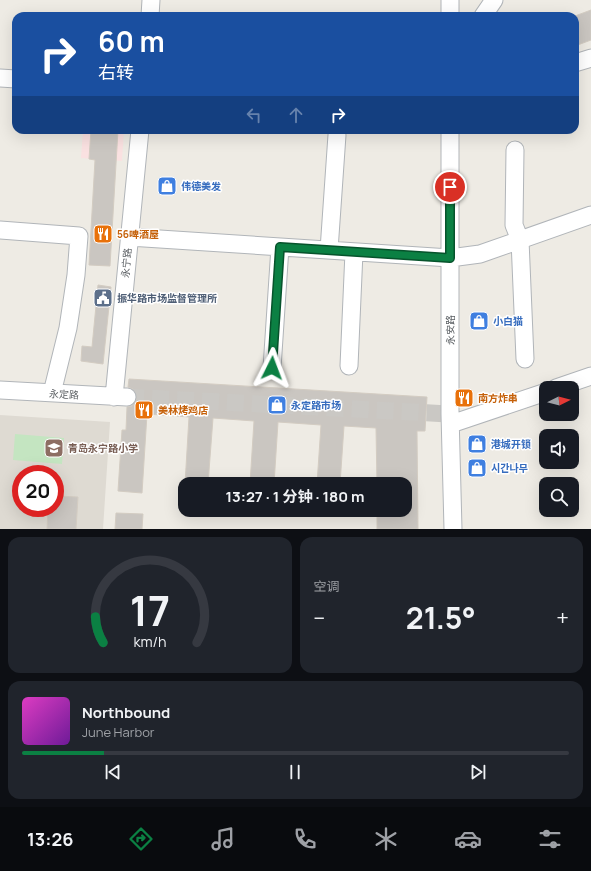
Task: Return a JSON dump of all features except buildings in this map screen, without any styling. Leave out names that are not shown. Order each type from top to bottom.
[{"type":"street","points":[[150,12],[151,0]]},
{"type":"street","points":[[450,0],[450,12]]},
{"type":"street","points":[[486,12],[494,0]]},
{"type":"street","points":[[579,62],[591,58]]},
{"type":"street","points":[[0,78],[12,79]]},
{"type":"street","name":"永宁路","points":[[121,397],[129,237],[140,134]]},
{"type":"street","name":"永安路","points":[[450,134],[451,424],[453,529]]},
{"type":"street","points":[[329,250],[337,135]]},
{"type":"street","points":[[515,150],[514,225],[520,240],[525,359]]},
{"type":"street","points":[[129,237],[450,258],[480,254],[591,215]]},
{"type":"street","points":[[0,230],[79,236],[76,275],[68,328],[52,393]]},
{"type":"street","points":[[272,368],[280,247]]},
{"type":"street","points":[[349,366],[354,252]]},
{"type":"street","points":[[576,381],[591,376]]},
{"type":"street","name":"永定路","points":[[0,390],[121,397]]},
{"type":"street","points":[[451,424],[539,394]]},
{"type":"shaded area","points":[[83,134],[124,134],[122,161],[81,158]]},
{"type":"shaded area","name":"青岛永宁路小学","points":[[0,415],[110,422],[103,529],[0,529]]},
{"type":"green space","points":[[15,434],[64,438],[62,464],[13,460]]},
{"type":"tunnel","points":[[127,397],[450,414]]},
{"type":"place","name":"伟德美发","points":[[167,186]]},
{"type":"place","name":"56啤酒屋","points":[[103,234]]},
{"type":"place","name":"振华路市场监督管理所","points":[[103,298]]},
{"type":"place","name":"小白猫","points":[[479,321]]},
{"type":"place","name":"南方炸串","points":[[464,398]]},
{"type":"place","name":"永定路市场","points":[[277,405]]},
{"type":"place","name":"美林烤鸡店","points":[[144,410]]},
{"type":"place","name":"港城开锁","points":[[477,444]]},
{"type":"place","name":"青岛永宁路小学","points":[[54,448]]},
{"type":"place","name":"시간나무","points":[[477,468]]},
{"type":"route","points":[[272,368],[280,247],[450,258],[450,187]]}]
